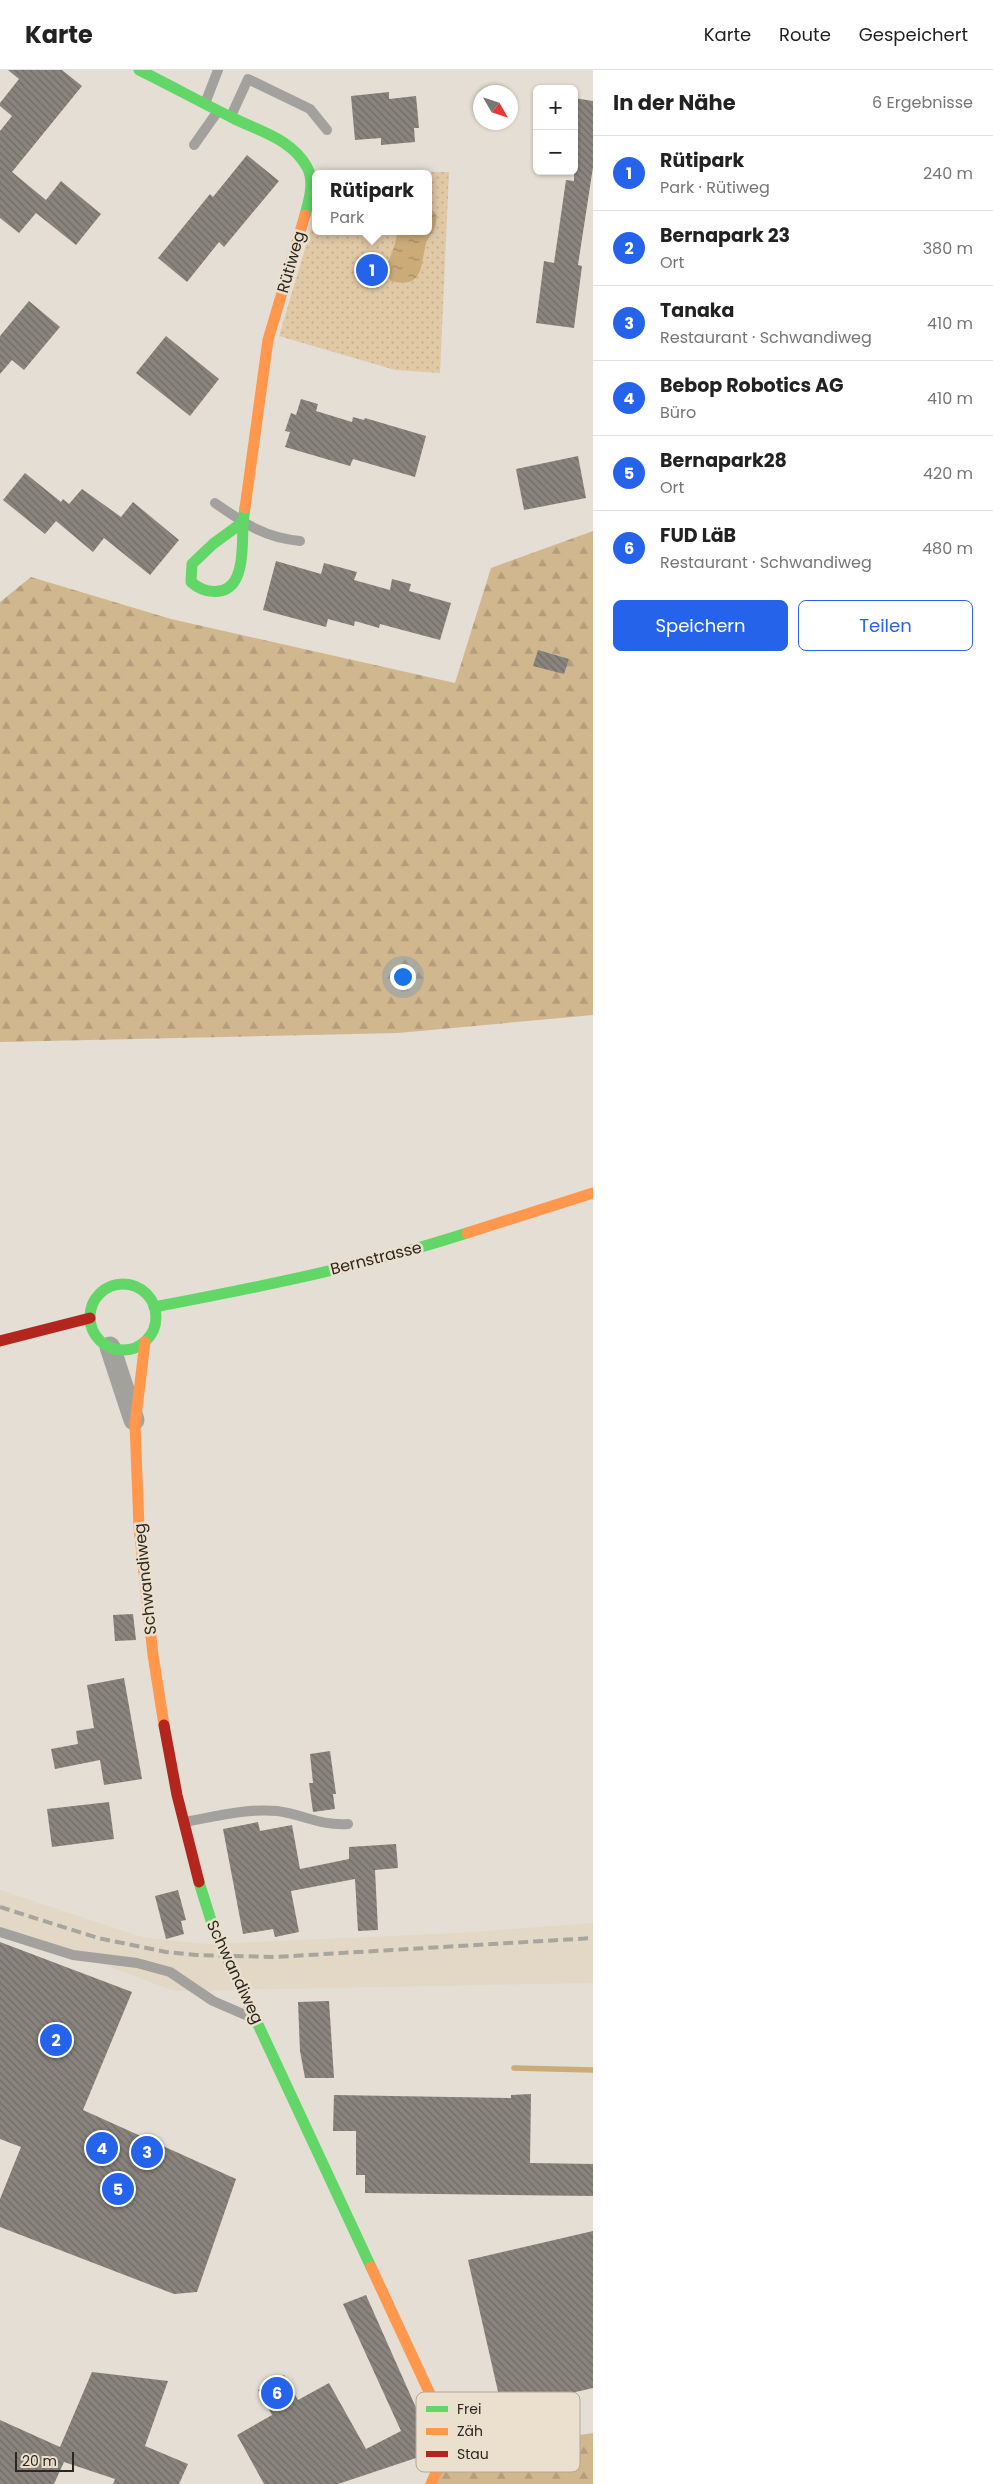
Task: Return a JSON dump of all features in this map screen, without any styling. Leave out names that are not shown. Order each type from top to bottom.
[{"type":"street","name":"Rütiweg","points":[[139,70],[205,102],[231,117],[278,138],[290,146],[307,167],[311,182],[310,198],[268,340],[243,522],[241,567],[234,584],[220,592],[201,591],[191,582],[192,564],[213,544],[243,522]]},
{"type":"street","name":"Bernstrasse","points":[[154,1307],[237,1291],[418,1249],[593,1193]]},
{"type":"street","points":[[116,1284],[135,1286],[144,1291],[154,1307],[155,1326],[145,1342],[128,1350],[110,1347],[96,1335],[90,1318],[94,1300],[100,1293],[116,1284]]},
{"type":"street","points":[[0,1341],[90,1318]]},
{"type":"street","name":"Schwandiweg","points":[[145,1342],[135,1425],[139,1527],[153,1655],[160,1706],[184,1822],[208,1914],[429,2392]]},
{"type":"street","name":"Schwandiweg","points":[[110,1347],[135,1425]]},
{"type":"street","name":"Schwandiweg","points":[[431,2484],[436,2472]]},
{"type":"lane","points":[[205,102],[218,70]]},
{"type":"lane","points":[[231,117],[248,80],[310,109],[326,130]]},
{"type":"lane","points":[[194,145],[219,110]]},
{"type":"lane","points":[[215,503],[243,522],[277,539],[300,541]]},
{"type":"lane","points":[[184,1822],[256,1810],[278,1811],[332,1825],[348,1824]]},
{"type":"lane","points":[[0,1932],[72,1955],[137,1963],[170,1972],[213,2001],[257,2021]]},
{"type":"shaded area","points":[[432,172],[449,172],[440,373],[395,370],[279,336],[312,225],[312,235],[432,235]]},
{"type":"shaded area","points":[[0,1890],[145,1938],[208,1944],[459,1933],[593,1923],[593,1983],[174,1991],[0,1926]]},
{"type":"green space","points":[[593,531],[593,1015],[398,1033],[0,1042],[0,602],[31,577],[171,619],[455,683],[491,568]]},
{"type":"green space","points":[[593,2433],[593,2484],[431,2484],[435,2472],[580,2472],[580,2435]]},
{"type":"water","points":[[432,210],[437,215],[435,228],[432,232]]},
{"type":"water","points":[[430,235],[419,274],[410,282],[391,281],[385,271],[397,236]]},
{"type":"building","points":[[8,70],[62,70],[82,86],[12,172],[46,200],[61,181],[101,214],[76,245],[36,213],[19,233],[0,218],[0,131],[12,116],[0,106],[0,103],[19,79]]},
{"type":"building","points":[[389,92],[389,99],[416,96],[419,128],[414,128],[415,142],[381,145],[381,138],[355,140],[351,96]]},
{"type":"building","points":[[578,99],[593,101],[593,167],[578,265],[582,266],[574,328],[536,323],[544,261],[554,263],[566,180],[574,181],[574,175],[578,175]]},
{"type":"building","points":[[247,155],[279,181],[224,247],[219,242],[187,282],[158,258],[210,194],[213,197]]},
{"type":"building","points":[[29,301],[60,327],[24,370],[12,360],[0,374],[0,336]]},
{"type":"building","points":[[166,336],[219,379],[190,416],[136,373]]},
{"type":"building","points":[[301,399],[318,404],[316,411],[352,422],[353,417],[364,420],[365,418],[426,436],[415,477],[353,459],[350,466],[285,447],[290,432],[285,431],[291,413],[296,415]]},
{"type":"building","points":[[578,456],[586,498],[524,510],[516,469]]},
{"type":"building","points":[[25,473],[61,502],[63,499],[69,504],[82,489],[121,517],[133,502],[179,540],[150,575],[104,538],[93,552],[56,521],[45,534],[3,500]]},
{"type":"building","points":[[276,561],[321,574],[324,563],[357,572],[354,580],[390,590],[392,579],[411,584],[409,591],[451,603],[440,640],[380,624],[379,628],[355,621],[354,626],[328,619],[326,627],[263,610]]},
{"type":"building","points":[[538,650],[569,659],[564,674],[533,666]]},
{"type":"building","points":[[133,1614],[136,1640],[115,1641],[113,1615]]},
{"type":"building","points":[[124,1678],[142,1779],[104,1785],[100,1760],[55,1769],[51,1749],[78,1744],[76,1731],[94,1728],[87,1685]]},
{"type":"building","points":[[330,1751],[336,1794],[333,1794],[335,1809],[313,1812],[309,1783],[313,1783],[310,1754]]},
{"type":"building","points":[[109,1802],[114,1839],[52,1847],[47,1809]]},
{"type":"building","points":[[258,1822],[260,1831],[292,1825],[300,1869],[349,1859],[349,1847],[396,1844],[398,1868],[375,1870],[378,1930],[358,1931],[355,1879],[291,1891],[299,1932],[275,1937],[273,1929],[243,1934],[223,1829]]},
{"type":"building","points":[[178,1890],[186,1920],[181,1921],[184,1934],[166,1939],[155,1896]]},
{"type":"building","points":[[0,1942],[132,1992],[83,2110],[236,2179],[197,2292],[174,2294],[0,2227],[0,2199],[21,2147],[0,2139]]},
{"type":"building","points":[[329,2001],[334,2078],[305,2078],[300,2051],[298,2002]]},
{"type":"building","points":[[531,2094],[530,2163],[593,2164],[593,2196],[365,2193],[365,2175],[356,2175],[356,2131],[333,2131],[334,2095],[511,2098],[511,2095]]},
{"type":"building","points":[[593,2231],[593,2388],[576,2392],[498,2392],[468,2260]]},
{"type":"building","points":[[366,2295],[416,2408],[416,2458],[338,2484],[264,2484],[237,2435],[272,2415],[258,2390],[284,2375],[298,2400],[329,2383],[366,2449],[401,2431],[343,2304]]},
{"type":"building","points":[[92,2372],[168,2381],[145,2446],[188,2464],[179,2484],[113,2484],[115,2479],[64,2462],[54,2484],[0,2484],[0,2420],[60,2447]]},
{"type":"waterway","points":[[514,2068],[593,2070]]},
{"type":"railway","points":[[0,1907],[98,1938],[166,1952],[196,1955],[275,1957],[593,1938]]},
{"type":"traffic: fast","points":[[139,70],[241,122],[273,136],[292,149],[307,167],[311,179],[305,215]]},
{"type":"traffic: fast","points":[[243,522],[241,563],[234,581],[228,588],[220,591],[204,590],[197,587],[191,582],[192,564],[213,544],[243,522],[245,508]]},
{"type":"traffic: fast","points":[[154,1307],[351,1266],[467,1233]]},
{"type":"traffic: fast","points":[[123,1284],[136,1287],[146,1294],[153,1304],[156,1317],[153,1330],[146,1340],[136,1347],[123,1350],[110,1347],[100,1340],[93,1330],[90,1317],[93,1304],[100,1294],[110,1287],[123,1284]]},
{"type":"traffic: fast","points":[[199,1882],[214,1930],[371,2267]]},
{"type":"traffic: slow","points":[[245,508],[268,340],[305,215]]},
{"type":"traffic: slow","points":[[467,1233],[593,1193]]},
{"type":"traffic: slow","points":[[145,1342],[135,1425],[139,1527],[153,1655],[164,1725]]},
{"type":"traffic: slow","points":[[371,2267],[429,2392]]},
{"type":"traffic: slow","points":[[431,2484],[436,2472]]},
{"type":"traffic: jam","points":[[0,1341],[90,1318]]},
{"type":"traffic: jam","points":[[164,1725],[177,1795],[199,1882]]},
{"type":"place","name":"Rütipark","points":[[372,270]]},
{"type":"place","name":"Bernapark 23","points":[[56,2040]]},
{"type":"place","name":"Bebop Robotics AG","points":[[102,2148]]},
{"type":"place","name":"Tanaka","points":[[147,2152]]},
{"type":"place","name":"Bernapark28","points":[[118,2189]]},
{"type":"place","name":"FUD LäB","points":[[277,2393]]}]
